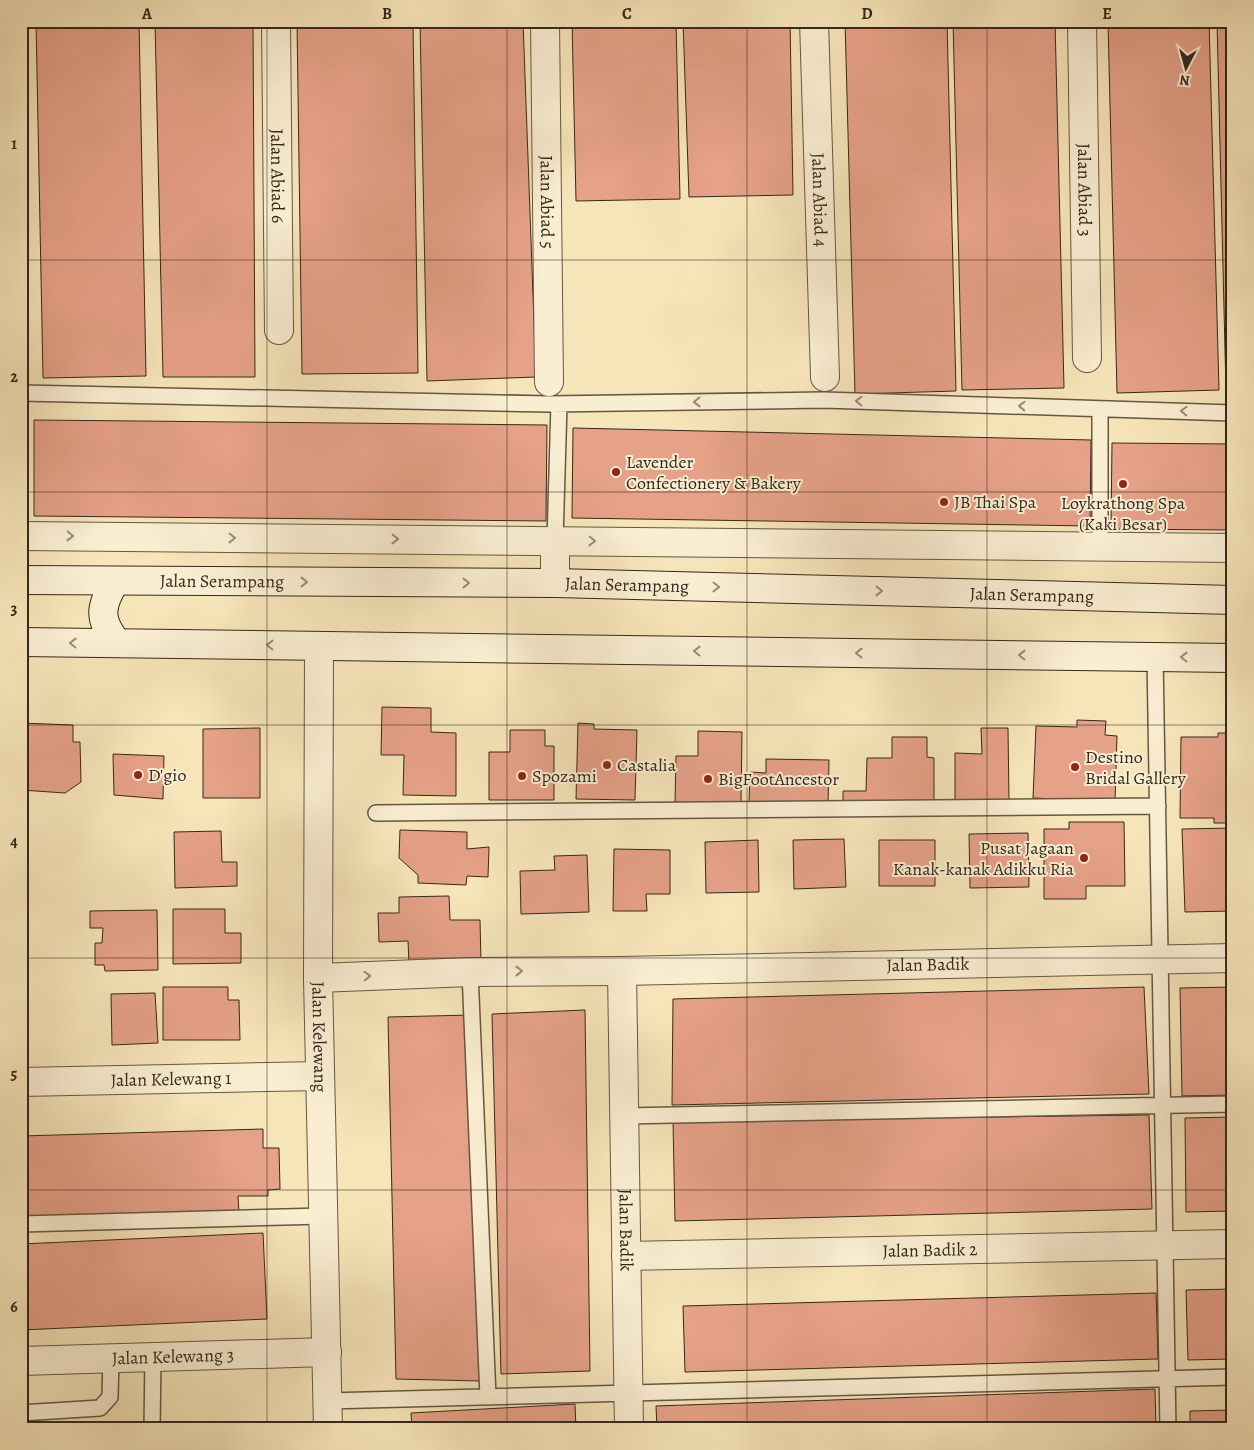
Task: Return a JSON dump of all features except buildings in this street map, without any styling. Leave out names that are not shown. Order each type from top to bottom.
[{"type":"street","name":"Jalan Abiad 6","points":[[276,21],[279,330]]},
{"type":"street","name":"Jalan Abiad 5","points":[[545,21],[554,393]]},
{"type":"street","name":"Jalan Abiad 4","points":[[814,21],[825,377]]},
{"type":"street","name":"Jalan Abiad 3","points":[[1082,21],[1086,358]]},
{"type":"street","points":[[21,536],[1233,548]]},
{"type":"street","points":[[555,541],[555,583]]},
{"type":"street","name":"Jalan Serampang","points":[[21,580],[555,583],[1233,600]]},
{"type":"street","points":[[115,581],[105,598],[102,615],[105,628],[117,643]]},
{"type":"street","points":[[21,642],[1233,658]]},
{"type":"street","name":"Jalan Kelewang","points":[[319,646],[318,978],[328,1429]]},
{"type":"street","name":"Jalan Badik","points":[[318,978],[470,972],[622,971],[1233,958]]},
{"type":"street","name":"Jalan Badik","points":[[622,971],[629,1429]]},
{"type":"street","name":"Jalan Kelewang 1","points":[[21,1082],[320,1076]]},
{"type":"street","name":"Jalan Badik 2","points":[[626,1256],[1233,1244]]},
{"type":"street","name":"Jalan Kelewang 3","points":[[21,1361],[327,1352]]},
{"type":"lane","points":[[21,393],[554,393],[1233,413]]},
{"type":"lane","points":[[554,393],[555,541]]},
{"type":"lane","points":[[1100,409],[1100,547]]},
{"type":"lane","points":[[1155,657],[1168,1429]]},
{"type":"lane","points":[[376,813],[1158,806]]},
{"type":"lane","points":[[470,972],[488,1397]]},
{"type":"lane","points":[[624,1116],[1233,1104]]},
{"type":"lane","points":[[21,1224],[323,1216]]},
{"type":"lane","points":[[152,1429],[153,1357]]},
{"type":"lane","points":[[21,1413],[100,1408],[110,1397],[112,1358]]},
{"type":"lane","points":[[327,1401],[1233,1377]]},
{"type":"place","name":"Lavender Confectionery & Bakery","points":[[616,472]]},
{"type":"place","name":"Loykrathong Spa (Kaki Besar)","points":[[1123,484]]},
{"type":"place","name":"JB Thai Spa","points":[[944,502]]},
{"type":"place","name":"Castalia","points":[[607,765]]},
{"type":"place","name":"Destino Bridal Gallery","points":[[1075,767]]},
{"type":"place","name":"D'gio","points":[[138,775]]},
{"type":"place","name":"Spozami","points":[[522,776]]},
{"type":"place","name":"BigFootAncestor","points":[[708,779]]},
{"type":"place","name":"Pusat Jagaan Kanak-kanak Adikku Ria","points":[[1084,858]]}]
